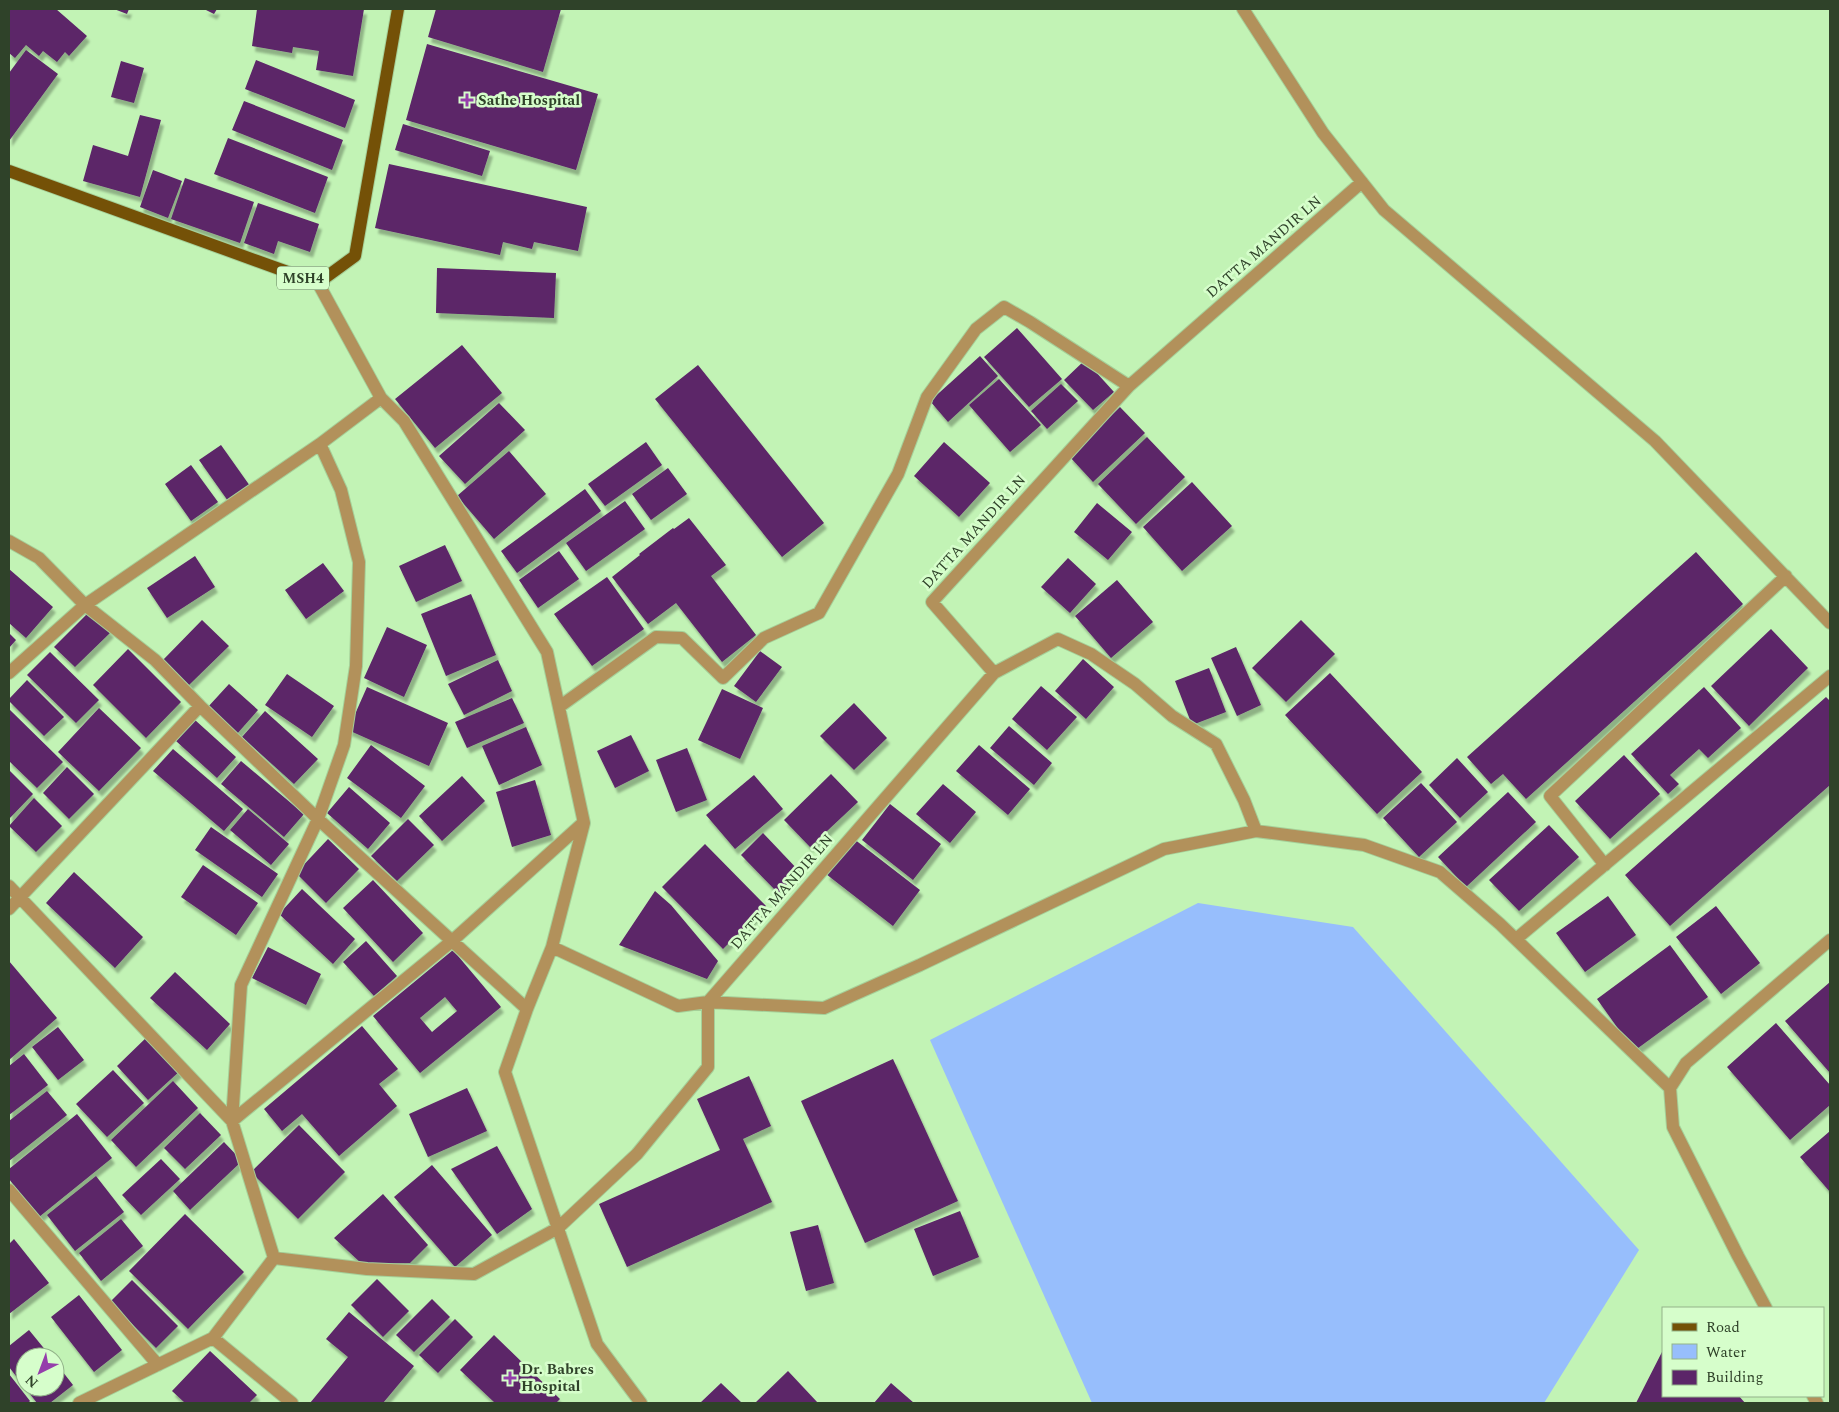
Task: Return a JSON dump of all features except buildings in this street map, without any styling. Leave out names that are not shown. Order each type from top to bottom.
[{"type":"main road","name":"MSH4","points":[[9,171],[318,283],[355,256],[398,9]]},
{"type":"street","points":[[1243,9],[1323,133],[1384,210],[1655,441],[1830,623]]},
{"type":"street","name":"DATTA MANDIR LN","points":[[708,1002],[994,674],[932,602],[1129,386],[1362,182]]},
{"type":"street","points":[[318,283],[382,398],[404,421],[547,652],[584,823],[552,947],[527,1009],[505,1072],[597,1344],[641,1403]]},
{"type":"street","points":[[559,707],[656,637],[682,638],[723,678],[764,638],[819,613],[898,474],[927,397],[976,329],[1004,307],[1129,386]]},
{"type":"street","points":[[9,672],[85,605],[320,444],[382,398]]},
{"type":"street","points":[[274,1258],[232,1121],[241,985],[318,819],[344,745],[356,666],[359,562],[341,490],[320,444]]},
{"type":"street","points":[[9,541],[39,558],[85,605],[155,660],[200,706],[318,819],[527,1009]]},
{"type":"street","points":[[1605,865],[1550,796],[1786,576]]},
{"type":"street","points":[[994,674],[1058,640],[1090,654],[1135,684],[1172,716],[1216,744],[1244,800],[1256,831]]},
{"type":"street","points":[[1516,939],[1830,676]]},
{"type":"street","points":[[9,909],[200,706]]},
{"type":"street","points":[[232,1121],[452,941],[584,823]]},
{"type":"street","points":[[552,947],[678,1006],[708,1002],[824,1008],[920,965],[1164,849],[1256,831],[1364,845],[1440,872],[1516,939],[1670,1088]]},
{"type":"street","points":[[9,886],[232,1121]]},
{"type":"street","points":[[1765,1307],[1673,1127],[1670,1088],[1686,1063],[1830,940]]},
{"type":"street","points":[[274,1258],[367,1269],[474,1274],[558,1228],[637,1154],[708,1067],[708,1002]]},
{"type":"street","points":[[9,1190],[158,1364]]},
{"type":"street","points":[[79,1403],[213,1338],[274,1258]]},
{"type":"street","points":[[213,1338],[292,1403]]},
{"type":"water","points":[[1198,903],[1353,927],[1639,1250],[1544,1403],[1092,1403],[930,1040]]},
{"type":"place","name":"Sathe Hospital","points":[[467,100]]},
{"type":"place","name":"Dr. Babres Hospital","points":[[510,1378]]}]
